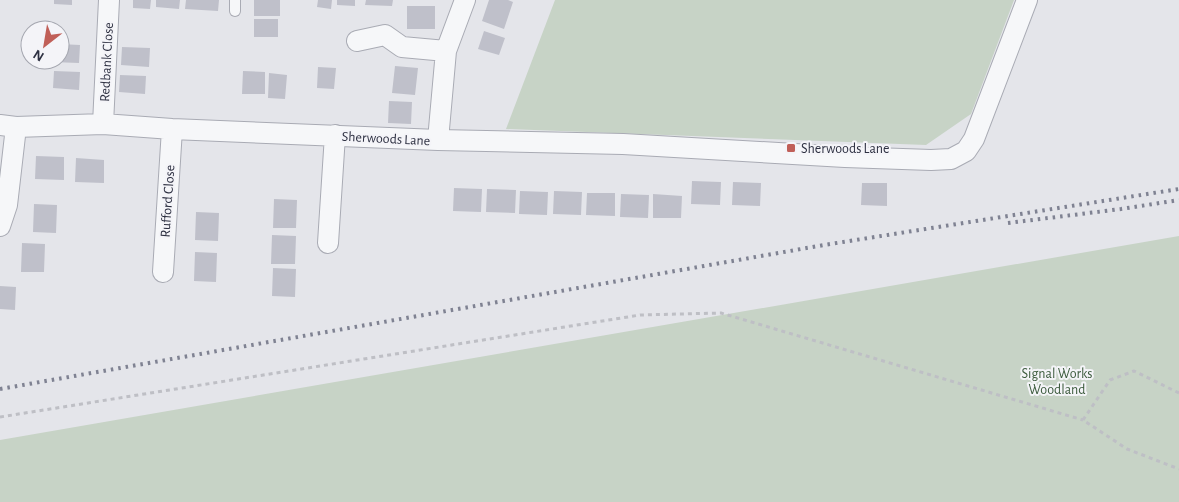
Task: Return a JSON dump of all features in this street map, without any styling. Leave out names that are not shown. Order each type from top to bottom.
[{"type":"street","name":"Redbank Close","points":[[103,124],[109,0]]},
{"type":"street","points":[[438,140],[446,50],[465,0]]},
{"type":"street","name":"Sherwoods Lane","points":[[8,126],[103,124],[172,129],[438,140],[623,144],[845,157],[951,159],[966,151],[974,139],[1028,0]]},
{"type":"street","points":[[357,41],[385,35],[402,47],[446,50]]},
{"type":"street","points":[[0,226],[8,205],[8,126]]},
{"type":"street","name":"Rufford Close","points":[[162,272],[172,129]]},
{"type":"street","points":[[328,243],[335,135]]},
{"type":"lane","points":[[235,11],[236,0]]},
{"type":"path","points":[[0,417],[640,315],[721,313],[1083,420],[1127,449],[1179,469]]},
{"type":"path","points":[[1083,420],[1110,380],[1134,371],[1179,392]]},
{"type":"green space","points":[[555,0],[1014,0],[971,114],[926,145],[506,129]]},
{"type":"green space","name":"Signal Works Woodland","points":[[1179,236],[1179,502],[0,502],[0,440]]},
{"type":"building","points":[[54,0],[72,0],[72,5],[54,4]]},
{"type":"building","points":[[133,0],[151,0],[150,9],[133,8]]},
{"type":"building","points":[[156,0],[180,0],[179,9],[156,7]]},
{"type":"building","points":[[186,0],[219,0],[218,11],[185,9]]},
{"type":"building","points":[[254,0],[280,0],[280,16],[254,16]]},
{"type":"building","points":[[318,0],[332,0],[331,9],[317,7]]},
{"type":"building","points":[[337,0],[355,0],[355,6],[337,5]]},
{"type":"building","points":[[366,0],[393,0],[392,6],[365,5]]},
{"type":"building","points":[[489,0],[508,0],[513,2],[504,29],[482,21]]},
{"type":"building","points":[[407,6],[435,6],[435,29],[407,29]]},
{"type":"building","points":[[254,19],[278,19],[278,37],[254,37]]},
{"type":"building","points":[[484,31],[505,38],[499,55],[478,49]]},
{"type":"building","points":[[70,44],[80,45],[79,63],[70,63]]},
{"type":"building","points":[[122,47],[150,48],[149,67],[121,65]]},
{"type":"building","points":[[395,66],[418,68],[415,95],[392,93]]},
{"type":"building","points":[[318,67],[336,68],[334,89],[317,88]]},
{"type":"building","points":[[54,71],[80,72],[79,90],[53,88]]},
{"type":"building","points":[[243,71],[265,72],[265,94],[242,94]]},
{"type":"building","points":[[269,73],[287,75],[285,99],[268,98]]},
{"type":"building","points":[[120,75],[146,76],[145,94],[119,92]]},
{"type":"building","points":[[389,101],[412,102],[411,124],[388,123]]},
{"type":"building","points":[[36,156],[64,157],[64,180],[35,179]]},
{"type":"building","points":[[76,158],[104,160],[104,183],[75,182]]},
{"type":"building","points":[[692,181],[721,182],[720,205],[691,204]]},
{"type":"building","points":[[733,182],[761,183],[760,206],[732,205]]},
{"type":"building","points":[[862,183],[887,183],[887,206],[861,205]]},
{"type":"building","points":[[454,188],[482,189],[481,212],[453,211]]},
{"type":"building","points":[[487,189],[516,190],[515,213],[486,212]]},
{"type":"building","points":[[520,191],[548,192],[547,215],[519,214]]},
{"type":"building","points":[[554,191],[582,192],[581,215],[553,214]]},
{"type":"building","points":[[587,193],[615,193],[615,216],[586,215]]},
{"type":"building","points":[[621,194],[649,195],[648,218],[620,217]]},
{"type":"building","points":[[653,194],[682,196],[681,218],[653,218]]},
{"type":"building","points":[[274,199],[297,200],[296,228],[273,228]]},
{"type":"building","points":[[34,204],[57,205],[56,233],[33,232]]},
{"type":"building","points":[[196,212],[219,213],[218,241],[195,240]]},
{"type":"building","points":[[272,235],[296,236],[295,264],[271,264]]},
{"type":"building","points":[[22,243],[45,244],[44,272],[21,272]]},
{"type":"building","points":[[195,252],[217,253],[216,282],[194,281]]},
{"type":"building","points":[[273,268],[296,269],[295,297],[272,296]]},
{"type":"building","points":[[0,286],[16,287],[15,310],[0,309]]},
{"type":"railway","points":[[0,389],[824,245],[1179,189]]},
{"type":"railway","points":[[1008,223],[1179,200]]},
{"type":"place","name":"Sherwoods Lane","points":[[791,148]]}]
